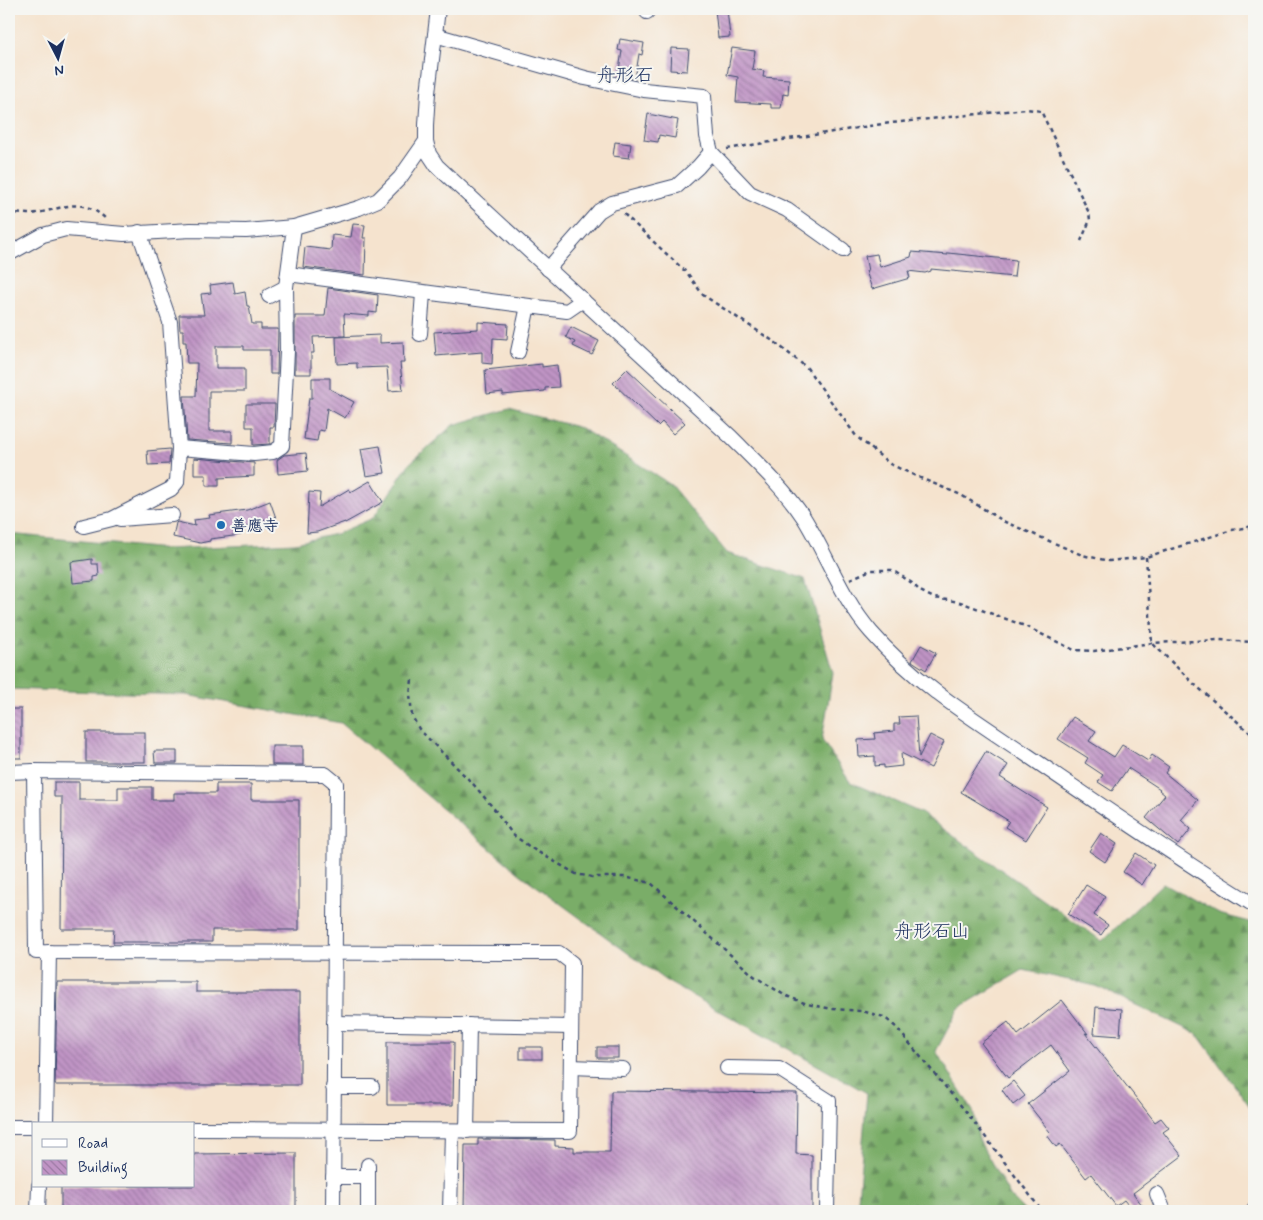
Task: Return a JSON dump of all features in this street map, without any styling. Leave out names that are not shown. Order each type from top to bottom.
[{"type":"street","points":[[438,9],[428,93],[426,141],[430,154],[437,166],[768,473],[804,518],[839,583],[870,631],[916,677],[945,700],[1254,905]]},
{"type":"street","points":[[435,35],[585,78],[644,90],[704,96],[707,136],[711,152],[750,193],[787,210],[843,250]]},
{"type":"street","points":[[9,254],[43,235],[66,228],[124,234],[191,230],[246,231],[294,227],[359,208],[378,200],[400,178],[426,141]]},
{"type":"street","points":[[548,269],[600,211],[612,203],[678,186],[711,152]]},
{"type":"street","points":[[179,448],[254,454],[273,452],[282,446],[287,352],[287,280],[294,227]]},
{"type":"street","points":[[112,520],[171,489],[177,482],[179,448],[170,322],[139,232]]},
{"type":"street","points":[[269,296],[287,280],[423,293],[567,311],[583,300]]},
{"type":"street","points":[[420,334],[423,293]]},
{"type":"street","points":[[518,352],[528,306]]},
{"type":"street","points":[[84,526],[112,520],[172,515]]},
{"type":"street","points":[[34,771],[36,952],[559,953],[572,963],[570,1131],[195,1129]]},
{"type":"street","points":[[9,772],[325,774],[336,783],[333,1211]]},
{"type":"street","points":[[46,1122],[49,952]]},
{"type":"street","points":[[334,1023],[571,1027]]},
{"type":"street","points":[[467,1131],[469,1025]]},
{"type":"street","points":[[571,1067],[624,1069]]},
{"type":"street","points":[[727,1068],[779,1069],[829,1101],[827,1211]]},
{"type":"street","points":[[334,1087],[372,1087]]},
{"type":"street","points":[[9,1127],[32,1127]]},
{"type":"street","points":[[450,1211],[452,1131]]},
{"type":"street","points":[[333,1177],[368,1171],[368,1211]]},
{"type":"street","points":[[38,1211],[39,1188]]},
{"type":"street","points":[[1157,1194],[1164,1211]]},
{"type":"path","points":[[711,152],[882,124],[1026,109],[1041,111],[1088,213],[1090,220],[1081,241]]},
{"type":"path","points":[[612,203],[688,274],[703,295],[776,343],[807,368],[856,436],[890,464],[918,478],[961,495],[1005,522],[1082,555],[1109,562],[1146,557],[1232,530],[1254,526]]},
{"type":"path","points":[[9,212],[34,214],[63,206],[82,204],[97,210],[124,234]]},
{"type":"path","points":[[1146,557],[1152,643],[1193,683],[1254,736]]},
{"type":"path","points":[[839,583],[871,570],[892,570],[912,583],[920,591],[934,598],[960,602],[980,609],[1025,626],[1074,650],[1094,651],[1152,643],[1219,640],[1254,642]]},
{"type":"path","points":[[412,680],[410,694],[412,716],[419,729],[474,785],[496,810],[513,835],[576,874],[592,877],[624,877],[651,883],[754,976],[784,995],[806,1004],[832,1009],[862,1011],[884,1016],[896,1027],[967,1113],[1042,1211]]},
{"type":"green space","points":[[509,409],[581,428],[670,484],[727,553],[805,579],[833,673],[822,740],[850,782],[921,813],[1102,941],[1163,883],[1219,914],[1254,923],[1254,1112],[1197,1034],[1096,986],[1023,970],[959,1008],[936,1051],[973,1111],[979,1140],[1010,1196],[1025,1211],[857,1211],[867,1093],[666,981],[520,874],[341,723],[186,695],[9,689],[9,534],[166,549],[295,543],[336,534],[373,518],[409,464],[453,425]]},
{"type":"building","points":[[715,9],[727,9],[730,37],[718,38]]},
{"type":"building","points":[[620,39],[644,43],[642,55],[639,54],[635,79],[618,76],[622,51],[618,50]]},
{"type":"building","points":[[671,48],[689,49],[687,71],[670,70]]},
{"type":"building","points":[[732,48],[755,51],[752,69],[764,71],[763,77],[789,79],[788,95],[783,94],[781,108],[771,108],[771,104],[736,102],[738,77],[727,75]]},
{"type":"building","points":[[648,114],[678,120],[675,138],[659,135],[658,142],[644,140]]},
{"type":"building","points":[[615,142],[631,144],[629,158],[613,156]]},
{"type":"building","points":[[353,224],[365,225],[363,238],[366,238],[365,275],[303,267],[305,247],[331,250],[332,235],[351,237]]},
{"type":"building","points":[[912,252],[948,255],[948,253],[1016,260],[1014,277],[931,269],[931,271],[925,273],[908,271],[910,278],[872,289],[866,271],[868,271],[865,256],[877,254],[880,267],[911,257]]},
{"type":"building","points":[[233,282],[235,294],[245,292],[252,324],[261,324],[261,329],[278,329],[277,374],[270,374],[270,350],[244,350],[244,346],[216,346],[216,368],[245,368],[245,391],[209,391],[209,431],[232,431],[232,443],[187,440],[184,396],[196,396],[197,363],[187,363],[186,342],[183,342],[183,330],[180,330],[179,315],[204,315],[201,294],[211,293],[210,285]]},
{"type":"building","points":[[328,288],[378,295],[377,313],[369,312],[369,316],[344,314],[345,336],[313,337],[314,353],[311,353],[311,374],[295,374],[295,316],[325,316]]},
{"type":"building","points":[[478,322],[508,324],[507,339],[493,338],[492,364],[482,363],[482,352],[436,356],[434,332],[478,329]]},
{"type":"building","points":[[571,327],[599,341],[592,355],[573,346],[575,342],[566,337]]},
{"type":"building","points":[[380,335],[380,343],[403,342],[404,363],[400,363],[403,390],[389,391],[387,367],[357,368],[357,363],[337,364],[336,337]]},
{"type":"building","points":[[542,364],[542,367],[557,365],[559,387],[545,388],[545,391],[503,395],[503,392],[487,394],[485,370]]},
{"type":"building","points":[[627,369],[685,423],[673,434],[662,422],[658,426],[613,383]]},
{"type":"building","points":[[312,378],[330,378],[330,389],[354,402],[345,418],[327,408],[324,431],[319,430],[317,441],[304,439],[309,398],[312,398]]},
{"type":"building","points":[[246,404],[275,404],[274,427],[270,427],[270,444],[253,445],[253,427],[246,427]]},
{"type":"building","points":[[380,446],[385,473],[366,476],[361,449]]},
{"type":"building","points":[[170,449],[169,464],[148,465],[147,451]]},
{"type":"building","points":[[306,453],[308,471],[278,474],[277,460],[284,455]]},
{"type":"building","points":[[194,458],[254,463],[254,476],[219,478],[219,486],[206,486],[206,475],[194,475]]},
{"type":"building","points":[[370,481],[383,502],[345,523],[317,532],[307,533],[309,492],[320,493],[319,507],[349,489],[351,492]]},
{"type":"building","points":[[270,501],[277,521],[267,525],[265,519],[241,529],[241,535],[210,539],[210,541],[200,543],[173,537],[177,522],[195,526],[194,520],[210,518],[209,515],[247,510]]},
{"type":"building","points":[[92,559],[92,564],[98,564],[99,576],[94,577],[94,581],[73,583],[71,562]]},
{"type":"building","points":[[921,645],[936,653],[926,670],[912,661]]},
{"type":"building","points":[[9,709],[21,709],[21,758],[9,758]]},
{"type":"building","points":[[916,716],[919,757],[930,735],[944,742],[931,768],[901,753],[902,766],[884,768],[884,765],[875,766],[875,756],[859,757],[858,740],[875,739],[874,733],[894,731],[894,724],[900,724],[899,717]]},
{"type":"building","points":[[1073,717],[1096,731],[1089,741],[1114,757],[1122,745],[1148,761],[1152,755],[1169,767],[1165,773],[1198,800],[1181,820],[1191,829],[1178,845],[1146,818],[1165,795],[1160,789],[1128,768],[1112,791],[1098,782],[1103,775],[1085,763],[1088,758],[1058,739]]},
{"type":"building","points":[[86,732],[145,732],[145,762],[86,762]]},
{"type":"building","points":[[272,746],[303,746],[303,765],[272,765]]},
{"type":"building","points":[[154,751],[177,751],[177,763],[155,763]]},
{"type":"building","points":[[986,751],[1008,765],[1000,777],[1047,807],[1026,840],[1005,827],[1009,821],[961,792]]},
{"type":"building","points":[[54,782],[79,782],[79,800],[118,800],[118,787],[152,787],[152,800],[174,800],[174,793],[216,793],[216,784],[251,784],[251,800],[299,800],[299,930],[212,930],[212,942],[113,942],[114,929],[61,929],[62,797],[54,797]]},
{"type":"building","points":[[1101,833],[1117,844],[1105,862],[1089,851]]},
{"type":"building","points":[[1136,853],[1154,865],[1142,885],[1123,872]]},
{"type":"building","points":[[1086,885],[1105,897],[1094,915],[1108,925],[1101,935],[1068,914]]},
{"type":"building","points":[[57,982],[196,982],[196,992],[300,992],[300,1085],[55,1085]]},
{"type":"building","points":[[1062,1000],[1088,1034],[1085,1033],[1155,1122],[1161,1118],[1169,1128],[1163,1132],[1182,1156],[1133,1193],[1142,1205],[1133,1211],[1124,1200],[1116,1206],[1091,1174],[1086,1178],[1060,1144],[1056,1147],[1047,1135],[1050,1132],[1028,1104],[1070,1071],[1051,1045],[1008,1078],[981,1043],[1008,1022],[1018,1035]]},
{"type":"building","points":[[1096,1007],[1122,1009],[1120,1036],[1094,1034]]},
{"type":"building","points":[[387,1042],[454,1042],[453,1105],[387,1105]]},
{"type":"building","points":[[520,1047],[542,1047],[542,1059],[520,1059]]},
{"type":"building","points":[[597,1047],[618,1047],[618,1058],[597,1058]]},
{"type":"building","points":[[1013,1081],[1025,1096],[1013,1105],[1002,1090]]},
{"type":"building","points":[[611,1091],[797,1093],[796,1154],[812,1155],[812,1211],[464,1211],[465,1145],[478,1145],[478,1139],[555,1140],[555,1146],[574,1147],[574,1152],[610,1152]]},
{"type":"building","points":[[296,1153],[296,1211],[61,1211],[61,1188],[195,1188],[195,1154]]},
{"type":"place","name":"善應寺","points":[[221,525]]},
{"type":"district","name":"舟形石","points":[[625,74]]},
{"type":"district","name":"舟形石山","points":[[932,930]]}]
